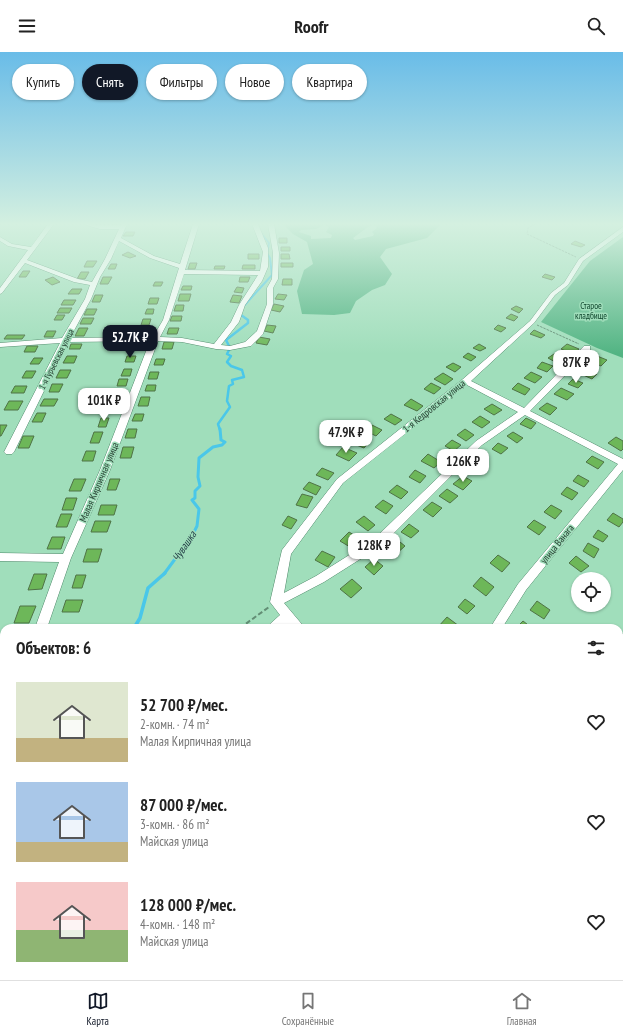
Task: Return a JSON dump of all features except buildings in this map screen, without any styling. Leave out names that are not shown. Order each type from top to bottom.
[{"type":"street","points":[[0,292],[19,267]]},
{"type":"street","points":[[47,267],[78,281],[94,284]]},
{"type":"street","name":"1-я Гурьевская улица","points":[[9,452],[103,267]]},
{"type":"street","points":[[177,267],[181,269],[269,270]]},
{"type":"street","name":"1-я Кедровская улица","points":[[276,602],[286,553],[340,481],[466,381],[532,322],[553,294],[566,284],[576,267]]},
{"type":"street","name":"Малая Кирпичная улица","points":[[42,624],[66,558],[105,470],[155,339],[166,320],[181,269]]},
{"type":"street","points":[[0,345],[65,340],[155,339],[182,340],[216,347],[230,348],[248,344],[260,332],[270,304],[270,288],[275,279],[269,270]]},
{"type":"street","points":[[216,347],[221,338],[229,331],[236,321],[241,308],[269,270]]},
{"type":"street","points":[[295,624],[276,602],[320,580],[377,544],[479,444],[525,411],[587,348]]},
{"type":"street","points":[[466,381],[623,464]]},
{"type":"street","name":"улица Ванага","points":[[499,624],[522,587],[623,464]]},
{"type":"street","points":[[0,557],[66,558]]},
{"type":"street","points":[[278,624],[287,616]]},
{"type":"path","points":[[532,322],[587,348]]},
{"type":"path","points":[[246,624],[276,602]]},
{"type":"green space","points":[[308,267],[387,267],[392,274],[385,285],[372,290],[356,301],[350,313],[334,315],[302,314],[297,291],[304,270]]},
{"type":"green space","name":"Старое кладбище","points":[[585,267],[623,267],[623,358],[597,348],[541,322]]},
{"type":"waterway","name":"Чувашка","points":[[242,308],[272,275],[271,267]]},
{"type":"waterway","name":"Чувашка","points":[[220,430],[218,424],[230,407],[227,401],[229,386],[233,384],[232,380],[244,377],[242,370],[231,366],[227,362],[231,356],[227,354],[230,348],[226,340],[248,323],[248,320],[241,315]]},
{"type":"waterway","name":"Чувашка","points":[[164,574],[192,536],[197,526],[199,509],[192,500],[195,498],[195,491],[200,486],[198,477],[199,458],[213,447],[222,445],[225,442],[221,440],[220,429]]},
{"type":"waterway","name":"Чувашка","points":[[136,624],[140,618],[148,588],[164,574]]}]
